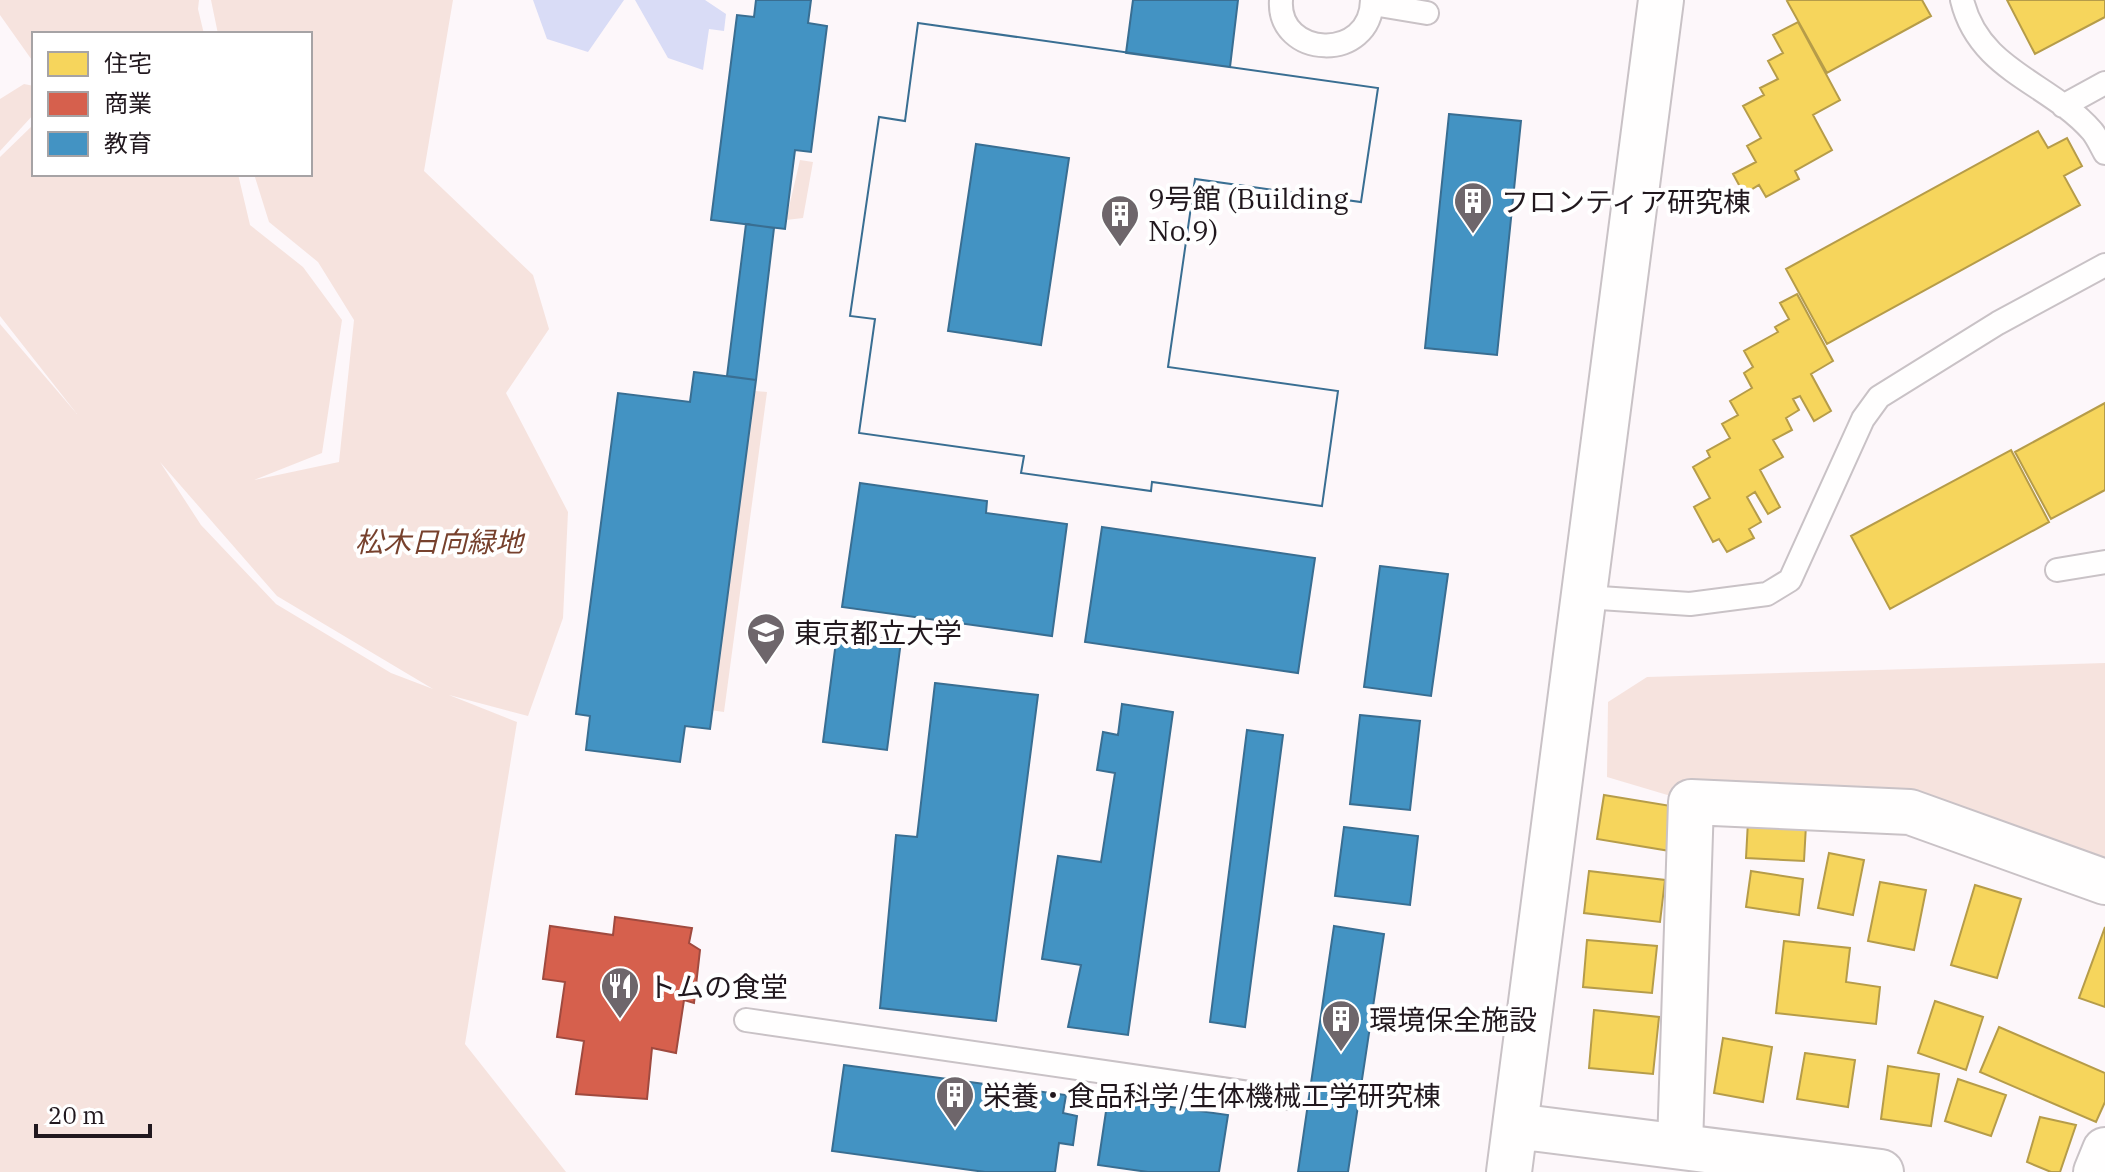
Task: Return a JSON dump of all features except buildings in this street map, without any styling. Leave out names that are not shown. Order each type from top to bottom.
[{"type":"street","points":[[1509,1172],[1661,0]]},
{"type":"street","points":[[1680,1146],[1691,802],[1910,812],[2105,882]]},
{"type":"street","points":[[1515,1126],[1881,1172]]},
{"type":"street","points":[[2096,1172],[2105,1150]]},
{"type":"lane","points":[[1281,0],[1285,20],[1293,33],[1306,42],[1320,46],[1349,41],[1369,19],[1373,2],[1427,13]]},
{"type":"lane","points":[[1962,0],[1988,52],[2063,106],[2093,132],[2105,153]]},
{"type":"lane","points":[[2063,106],[2105,83]]},
{"type":"lane","points":[[1585,597],[1690,604],[1767,594],[1790,580],[1863,419],[1879,397],[1998,323],[2105,265]]},
{"type":"lane","points":[[2057,570],[2105,562]]},
{"type":"lane","points":[[746,1020],[1284,1098]]},
{"type":"green space","points":[[0,0],[199,0],[204,32],[32,32],[32,60],[0,15]]},
{"type":"green space","name":"松木日向緑地","points":[[211,0],[453,0],[424,171],[533,275],[549,329],[506,393],[568,512],[563,618],[528,716],[449,695],[517,722],[465,1044],[566,1172],[0,1172],[0,324],[77,414],[0,316],[0,157],[32,126],[32,176],[238,176],[250,225],[303,267],[342,320],[322,453],[254,480],[339,462],[354,320],[318,262],[269,222],[255,176],[312,176],[312,32],[218,32]],"holes":[[[160,462],[277,596],[433,689],[391,673],[276,604],[201,525]]]},
{"type":"green space","points":[[24,84],[32,86],[32,116],[0,151],[0,99]]},
{"type":"green space","points":[[800,160],[813,162],[803,218],[786,220]]},
{"type":"green space","points":[[743,390],[767,392],[724,712],[696,708]]},
{"type":"green space","points":[[2105,663],[2105,882],[1910,812],[1691,802],[1607,777],[1608,702],[1647,677]]},
{"type":"water","points":[[533,0],[624,0],[588,52],[547,39]]},
{"type":"water","points":[[635,0],[705,0],[726,14],[724,31],[709,29],[703,70],[668,58]]},
{"type":"place","name":"フロンティア研究棟","points":[[1473,235]]},
{"type":"place","name":"9号館 (Building No.9)","points":[[1120,248]]},
{"type":"place","name":"東京都立大学","points":[[766,666]]},
{"type":"place","name":"トムの食堂","points":[[620,1020]]},
{"type":"place","name":"環境保全施設","points":[[1341,1053]]},
{"type":"place","name":"栄養・食品科学/生体機械工学研究棟","points":[[955,1129]]}]
